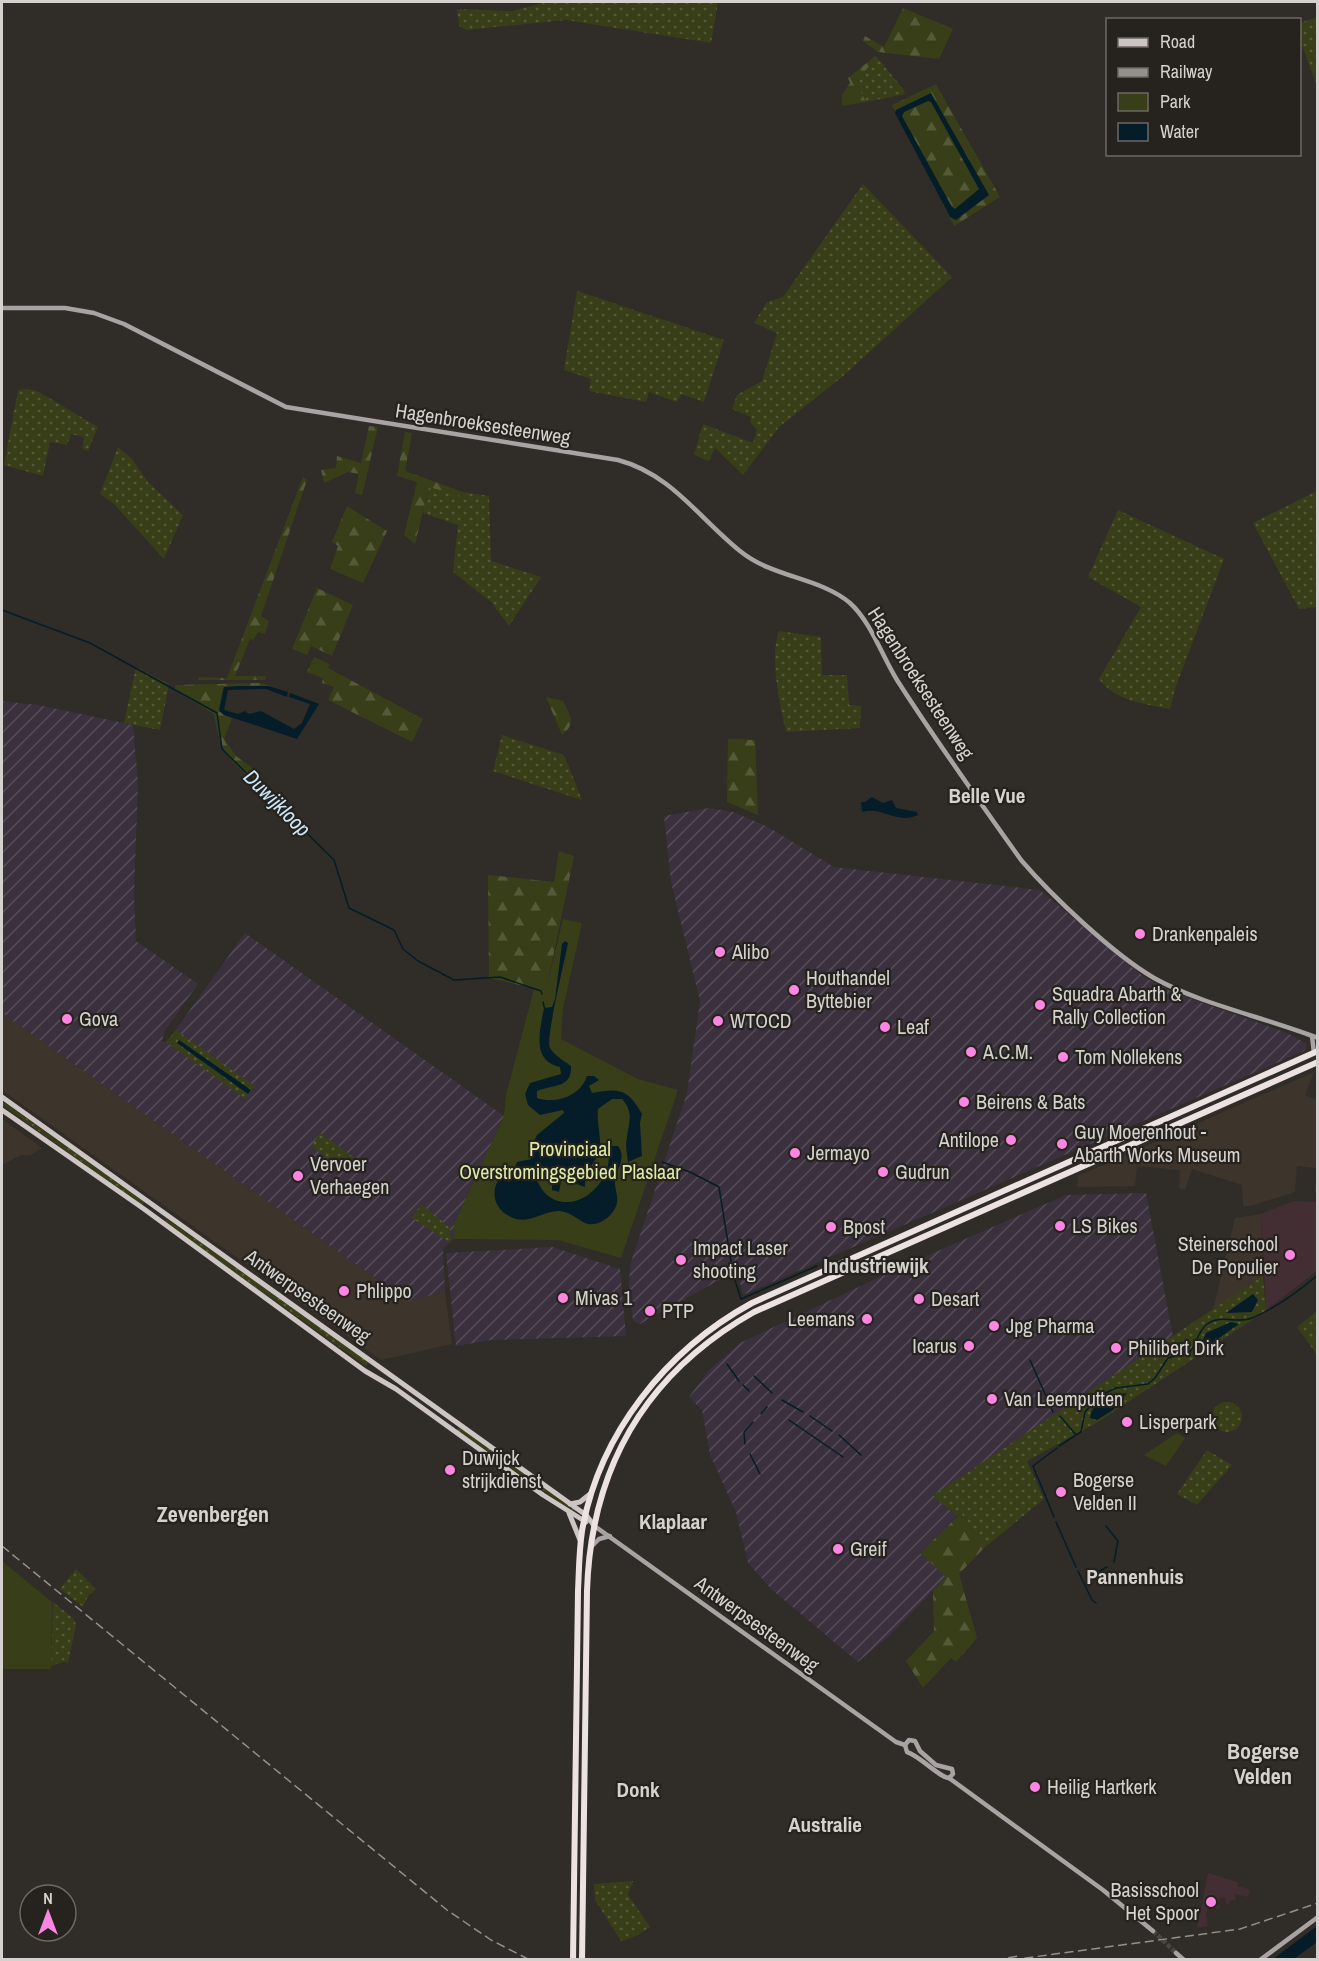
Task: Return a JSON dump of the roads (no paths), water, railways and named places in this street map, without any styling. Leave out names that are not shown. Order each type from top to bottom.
[{"type":"highway","points":[[573,1957],[581,1541],[592,1493],[612,1443],[646,1391],[694,1342],[735,1312],[1316,1052]]},
{"type":"highway","points":[[582,1958],[589,1554],[593,1524],[614,1461],[649,1401],[691,1356],[737,1321],[781,1299],[1317,1062]]},
{"type":"main road","name":"Antwerpsesteenweg","points":[[2,1097],[373,1361],[557,1494],[593,1524]]},
{"type":"main road","name":"Antwerpsesteenweg","points":[[2,1110],[144,1209],[365,1371],[396,1389],[568,1511],[585,1518]]},
{"type":"main road","points":[[365,1371],[375,1369],[373,1361]]},
{"type":"main road","points":[[449,1427],[453,1427],[455,1421]]},
{"type":"main road","points":[[570,1504],[580,1502],[592,1493]]},
{"type":"main road","points":[[568,1511],[581,1541]]},
{"type":"street","name":"Hagenbroeksesteenweg","points":[[2,308],[64,308],[110,318],[286,406],[618,460],[653,473],[677,490],[734,547],[756,563],[830,591],[856,610],[898,681],[1022,860],[1044,885],[1131,963],[1178,989],[1315,1037]]},
{"type":"street","points":[[1315,1037],[1316,1052]]},
{"type":"street","name":"Antwerpsesteenweg","points":[[593,1524],[887,1736],[905,1745],[907,1752],[920,1758],[943,1778],[949,1779],[1103,1890],[1153,1931]]},
{"type":"street","points":[[589,1554],[597,1540],[610,1536]]},
{"type":"street","name":"Antwerpsesteenweg","points":[[905,1745],[908,1741],[913,1741],[920,1751],[936,1765],[950,1767],[953,1774],[949,1779]]},
{"type":"street","points":[[1260,1959],[1317,1917]]},
{"type":"street","points":[[1176,1953],[1184,1959]]},
{"type":"water","points":[[931,93],[989,195],[956,220],[950,217],[895,113],[896,110]],"holes":[[[928,101],[931,102],[979,189],[955,209],[902,116],[904,112]]]},
{"type":"water","points":[[268,686],[288,692],[287,697],[266,689],[228,690],[224,710],[238,714],[245,711],[249,714],[261,711],[294,729],[302,723],[310,704],[289,697],[290,693],[319,704],[297,739],[224,715],[219,711],[224,687]]},
{"type":"water","points":[[872,797],[883,803],[892,800],[896,808],[917,812],[918,815],[903,818],[876,811],[862,812],[861,802]]},
{"type":"water","points":[[565,941],[568,943],[549,1042],[554,1053],[571,1066],[570,1073],[565,1082],[537,1091],[537,1098],[551,1100],[566,1097],[579,1089],[587,1076],[594,1076],[599,1080],[589,1086],[592,1093],[622,1092],[632,1099],[642,1114],[640,1123],[642,1156],[628,1162],[626,1143],[628,1109],[622,1099],[612,1099],[598,1109],[600,1149],[587,1173],[585,1187],[568,1181],[566,1176],[562,1176],[559,1192],[552,1190],[552,1183],[538,1166],[530,1173],[547,1195],[565,1202],[574,1201],[597,1187],[607,1170],[611,1146],[618,1146],[622,1156],[615,1180],[617,1203],[613,1212],[605,1220],[595,1224],[585,1223],[560,1211],[522,1220],[516,1219],[507,1215],[500,1208],[494,1193],[500,1178],[506,1172],[515,1167],[517,1162],[531,1159],[533,1143],[537,1135],[564,1113],[563,1110],[540,1115],[528,1105],[525,1094],[530,1083],[561,1074],[560,1067],[551,1064],[541,1051],[540,1035],[544,1008],[552,1007],[555,999],[562,944]]},
{"type":"water","points":[[179,1040],[251,1090],[248,1094],[177,1043]]},
{"type":"water","points":[[1253,1294],[1258,1300],[1252,1312],[1226,1313]]},
{"type":"water","points":[[1231,1322],[1239,1324],[1206,1347],[1201,1345],[1206,1333]]},
{"type":"water","points":[[1127,1393],[1113,1410],[1097,1420],[1090,1418],[1095,1406],[1103,1399]]},
{"type":"water","points":[[1317,1926],[1317,1942],[1294,1959],[1273,1959]]},
{"type":"waterway","name":"Duwijkloop","points":[[2,610],[90,643],[217,713],[222,749],[334,860],[349,908],[394,930],[403,949],[418,961],[454,980],[500,977],[541,991],[542,994]]},
{"type":"waterway","name":"Duwijkloop","points":[[543,1002],[545,1010]]},
{"type":"waterway","name":"Duwijkloop","points":[[662,1162],[690,1172],[719,1187],[733,1274],[741,1299],[817,1266]]},
{"type":"waterway","points":[[1076,1435],[1081,1432],[1085,1412],[1099,1396],[1116,1388],[1148,1384],[1155,1378],[1168,1358],[1190,1352],[1207,1324],[1223,1319],[1252,1318],[1286,1299],[1318,1275]]},
{"type":"waterway","name":"Duwijkloop","points":[[1030,1360],[1053,1412]]},
{"type":"waterway","points":[[727,1364],[739,1381]]},
{"type":"waterway","points":[[754,1376],[772,1393]]},
{"type":"waterway","points":[[743,1385],[749,1391]]},
{"type":"waterway","points":[[782,1400],[803,1412]]},
{"type":"waterway","points":[[761,1414],[767,1407]]},
{"type":"waterway","points":[[810,1416],[832,1431]]},
{"type":"waterway","name":"Duwijkloop","points":[[1059,1446],[1076,1435],[1060,1416]]},
{"type":"waterway","points":[[789,1420],[843,1457]]},
{"type":"waterway","points":[[745,1444],[744,1432],[753,1422]]},
{"type":"waterway","points":[[839,1435],[861,1455]]},
{"type":"waterway","name":"Duwijkloop","points":[[1054,1517],[1033,1466],[1057,1448]]},
{"type":"waterway","points":[[750,1454],[760,1474]]},
{"type":"waterway","name":"Duwijkloop","points":[[1056,1522],[1076,1567]]},
{"type":"waterway","name":"Duwijkloop","points":[[1106,1526],[1118,1541],[1114,1562]]},
{"type":"waterway","name":"Duwijkloop","points":[[1089,1577],[1107,1567]]},
{"type":"waterway","name":"Duwijkloop","points":[[1078,1571],[1092,1600],[1096,1603]]},
{"type":"tunnel","points":[[1153,1931],[1176,1953]]},
{"type":"railway","points":[[2,1546],[447,1910],[491,1940],[530,1960]]},
{"type":"railway","points":[[1011,1960],[1240,1929],[1318,1903]]},
{"type":"railway","points":[[995,1960],[1018,1956]]},
{"type":"place","name":"Drankenpaleis","points":[[1140,934]]},
{"type":"place","name":"Alibo","points":[[720,952]]},
{"type":"place","name":"Houthandel Byttebier","points":[[794,990]]},
{"type":"place","name":"Squadra Abarth & Rally Collection","points":[[1040,1005]]},
{"type":"place","name":"Gova","points":[[67,1019]]},
{"type":"place","name":"WTOCD","points":[[718,1021]]},
{"type":"place","name":"Leaf","points":[[885,1027]]},
{"type":"place","name":"A.C.M.","points":[[971,1052]]},
{"type":"place","name":"Tom Nollekens","points":[[1063,1057]]},
{"type":"place","name":"Beirens & Bats","points":[[964,1102]]},
{"type":"place","name":"Antilope","points":[[1011,1140]]},
{"type":"place","name":"Guy Moerenhout - Abarth Works Museum","points":[[1062,1144]]},
{"type":"place","name":"Jermayo","points":[[795,1153]]},
{"type":"place","name":"Gudrun","points":[[883,1172]]},
{"type":"place","name":"Vervoer Verhaegen","points":[[298,1176]]},
{"type":"place","name":"LS Bikes","points":[[1060,1226]]},
{"type":"place","name":"Bpost","points":[[831,1227]]},
{"type":"place","name":"Steinerschool De Populier","points":[[1290,1255]]},
{"type":"place","name":"Impact Laser shooting","points":[[681,1260]]},
{"type":"place","name":"Phlippo","points":[[344,1291]]},
{"type":"place","name":"Mivas 1","points":[[563,1298]]},
{"type":"place","name":"Desart","points":[[919,1299]]},
{"type":"place","name":"PTP","points":[[650,1311]]},
{"type":"place","name":"Leemans","points":[[867,1319]]},
{"type":"place","name":"Jpg Pharma","points":[[994,1326]]},
{"type":"place","name":"Icarus","points":[[969,1346]]},
{"type":"place","name":"Philibert Dirk","points":[[1116,1348]]},
{"type":"place","name":"Van Leemputten","points":[[992,1399]]},
{"type":"place","name":"Lisperpark","points":[[1127,1422]]},
{"type":"place","name":"Duwijck strijkdienst","points":[[450,1470]]},
{"type":"place","name":"Bogerse Velden II","points":[[1061,1492]]},
{"type":"place","name":"Greif","points":[[838,1549]]},
{"type":"place","name":"Heilig Hartkerk","points":[[1035,1787]]},
{"type":"place","name":"Basisschool Het Spoor","points":[[1211,1902]]},
{"type":"district","name":"Belle Vue","points":[[987,796]]},
{"type":"district","name":"Industriewijk","points":[[876,1266]]},
{"type":"district","name":"Zevenbergen","points":[[213,1514]]},
{"type":"district","name":"Klaplaar","points":[[673,1522]]},
{"type":"district","name":"Pannenhuis","points":[[1135,1577]]},
{"type":"district","name":"Bogerse Velden","points":[[1263,1764]]},
{"type":"district","name":"Donk","points":[[638,1790]]},
{"type":"district","name":"Australie","points":[[825,1825]]},
{"type":"park label","name":"Provinciaal Overstromingsgebied Plaslaar","points":[[570,1160]]}]
